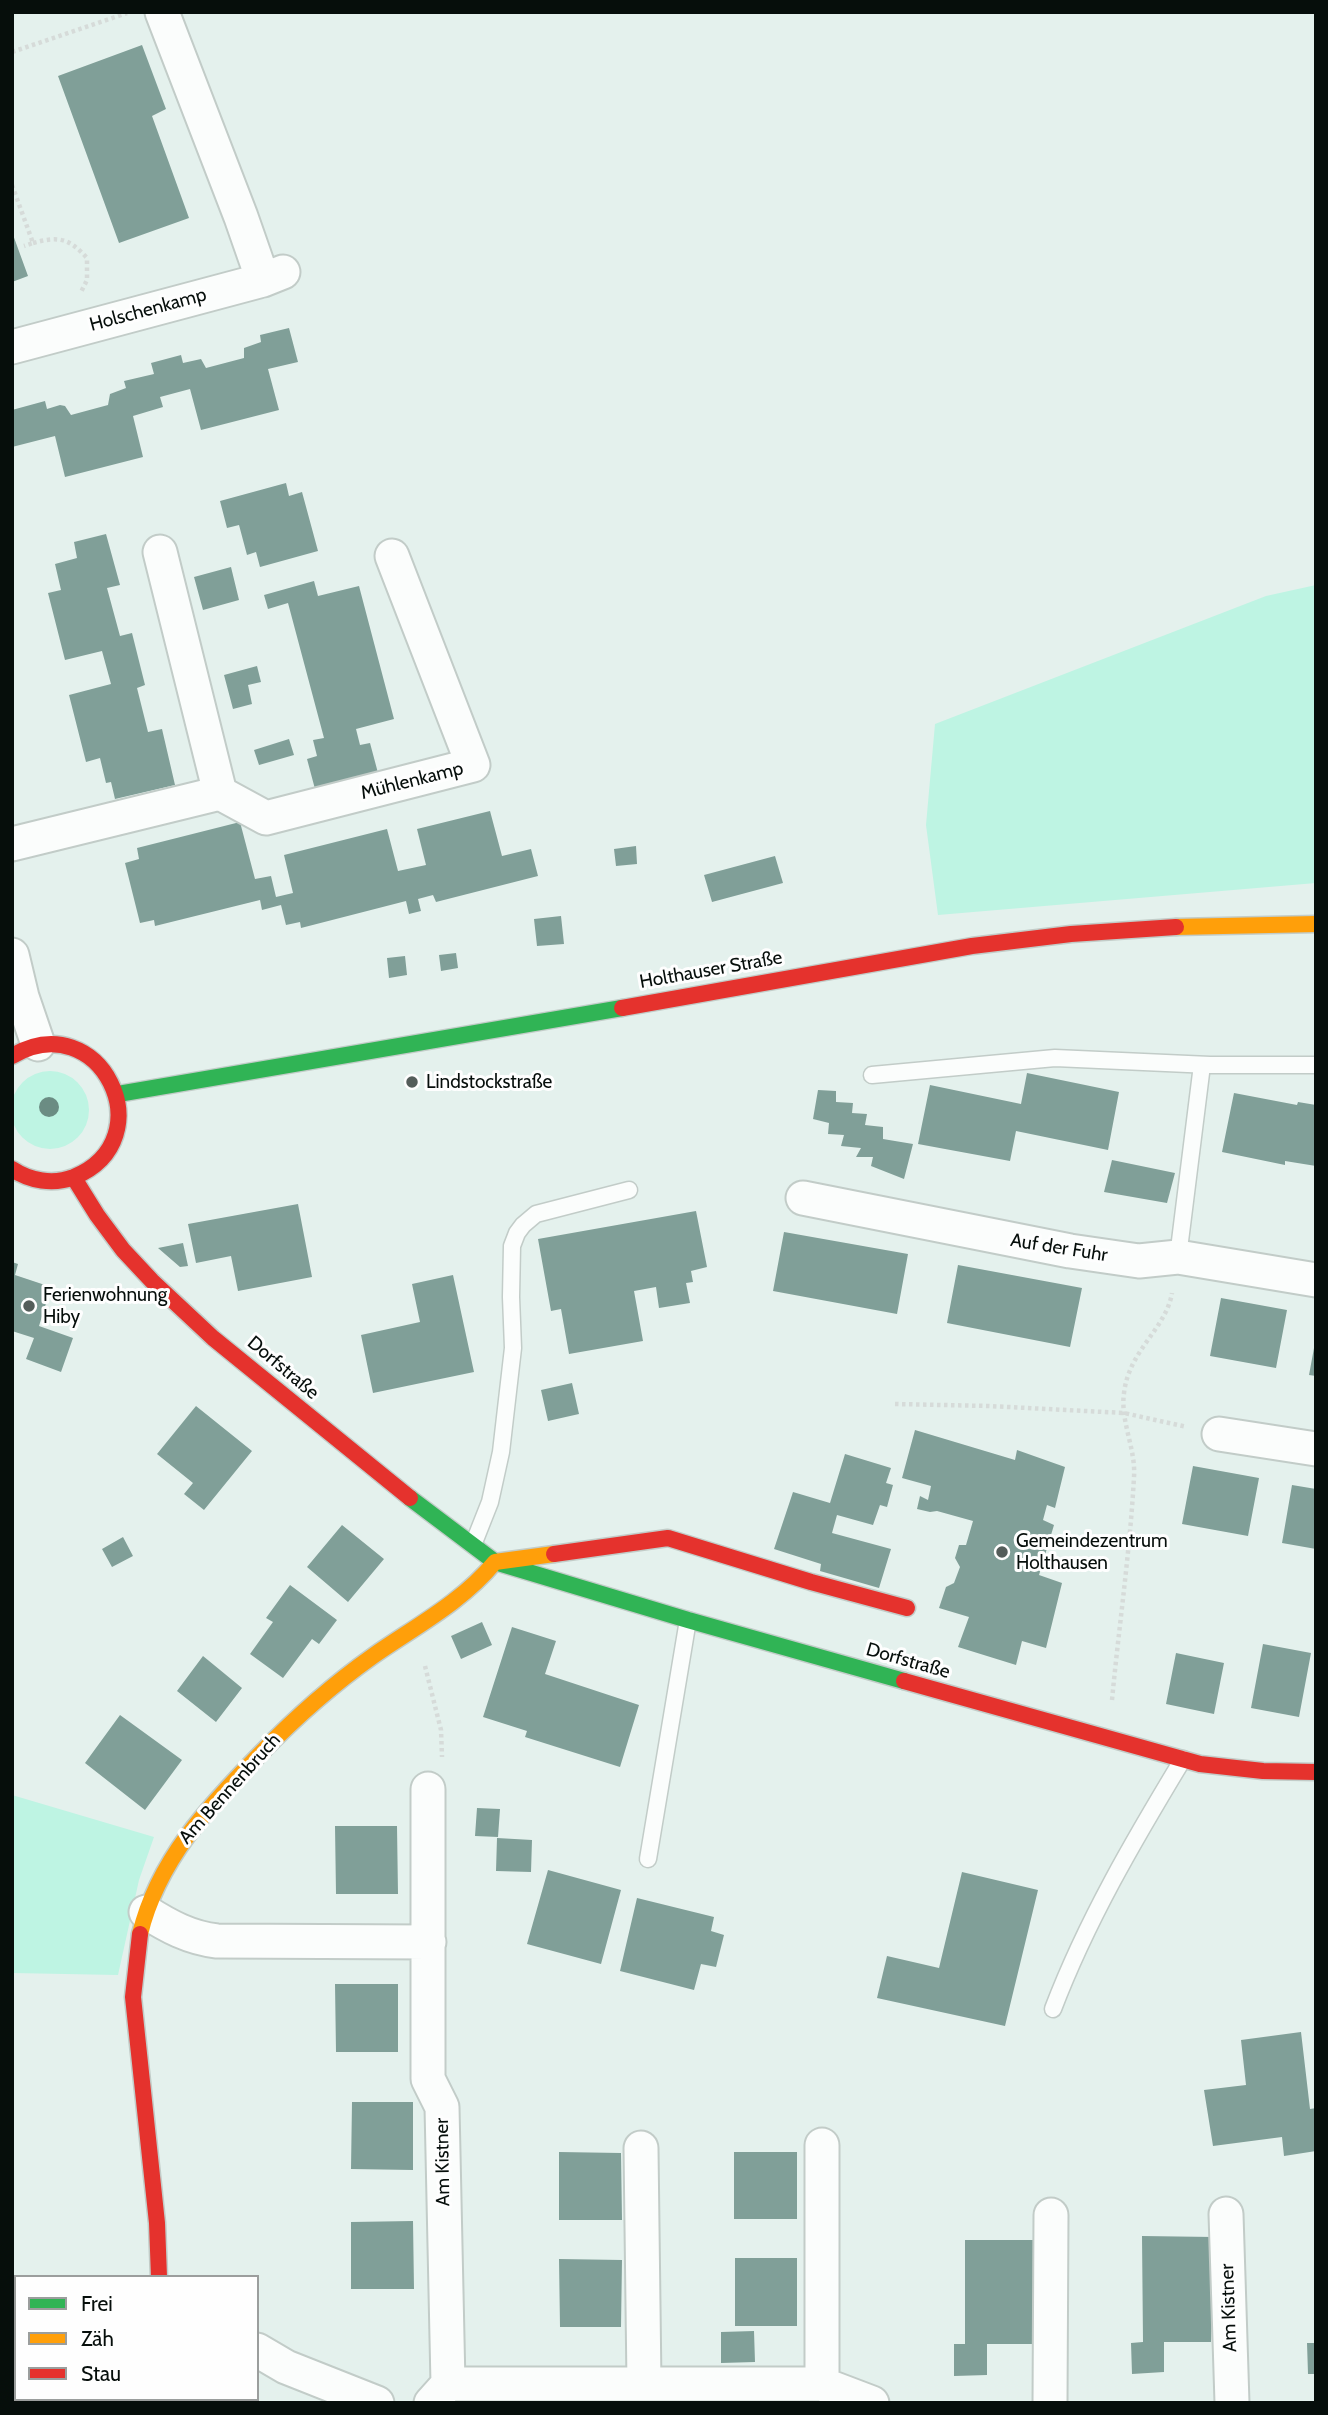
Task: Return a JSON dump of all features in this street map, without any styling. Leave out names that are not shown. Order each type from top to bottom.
[{"type":"street","name":"Holschenkamp","points":[[12,347],[273,276],[241,217],[162,12]]},
{"type":"street","points":[[12,844],[220,793],[160,552]]},
{"type":"street","name":"Mühlenkamp","points":[[220,793],[266,818],[472,765],[392,556]]},
{"type":"street","name":"Holthauser Straße","points":[[118,1094],[972,946],[1071,934],[1316,924]]},
{"type":"street","points":[[12,955],[22,997],[25,1050],[58,1043],[78,1048],[96,1059],[110,1075],[118,1094],[120,1111],[113,1144],[103,1159],[90,1170],[74,1178],[55,1182],[35,1180],[12,1169]]},
{"type":"street","name":"Dorfstraße","points":[[74,1178],[116,1241],[152,1282],[214,1338],[371,1468],[495,1562],[688,1620],[1182,1759],[1263,1771],[1316,1772]]},
{"type":"street","name":"Auf der Fuhr","points":[[803,1198],[1070,1251],[1139,1261],[1178,1257],[1316,1280]]},
{"type":"street","points":[[1219,1434],[1316,1449]]},
{"type":"street","points":[[495,1562],[668,1538],[907,1608]]},
{"type":"street","name":"Am Bennenbruch","points":[[159,2275],[157,2223],[133,1997],[134,1964],[146,1912],[162,1873],[189,1830],[230,1784],[309,1705],[376,1654],[469,1592],[495,1562]]},
{"type":"street","name":"Am Kistner","points":[[428,1789],[428,2079],[442,2107],[439,2393],[644,2384],[822,2384],[872,2403]]},
{"type":"street","points":[[146,1912],[182,1932],[217,1941],[429,1942]]},
{"type":"street","points":[[822,2145],[822,2384]]},
{"type":"street","points":[[641,2148],[644,2384]]},
{"type":"street","name":"Am Kistner","points":[[1226,2214],[1232,2403]]},
{"type":"street","points":[[1050,2403],[1051,2215]]},
{"type":"street","points":[[259,2351],[286,2367],[377,2403]]},
{"type":"lane","points":[[872,1075],[1055,1058],[1202,1065],[1316,1065]]},
{"type":"lane","points":[[1178,1257],[1202,1065]]},
{"type":"lane","points":[[472,1545],[490,1502],[501,1452],[513,1348],[511,1261],[517,1233],[529,1218],[536,1214],[629,1190]]},
{"type":"lane","points":[[648,1859],[688,1620]]},
{"type":"lane","points":[[1053,2009],[1069,1965],[1094,1911],[1182,1759]]},
{"type":"path","points":[[12,52],[128,12]]},
{"type":"path","points":[[12,185],[33,243]]},
{"type":"path","points":[[24,246],[53,238],[74,243],[87,258],[87,280],[58,335]]},
{"type":"path","points":[[1108,1739],[1135,1474],[1123,1394],[1135,1357],[1158,1324],[1171,1299],[1178,1257]]},
{"type":"path","points":[[895,1404],[1124,1413],[1219,1434]]},
{"type":"path","points":[[415,1629],[441,1730],[443,1788],[428,1789]]},
{"type":"green space","points":[[1316,585],[1316,883],[938,915],[926,825],[935,724],[1266,596]]},
{"type":"green space","points":[[50,1071],[65,1074],[78,1082],[86,1095],[89,1110],[86,1125],[78,1138],[65,1146],[50,1149],[35,1146],[22,1138],[14,1125],[11,1110],[14,1095],[22,1082],[35,1074]]},
{"type":"green space","points":[[12,1795],[154,1837],[139,1880],[118,1975],[12,1973]]},
{"type":"building","points":[[142,45],[166,109],[152,116],[189,218],[119,243],[58,76]]},
{"type":"building","points":[[12,232],[28,276],[12,282]]},
{"type":"building","points":[[289,328],[298,362],[268,369],[279,410],[201,430],[190,389],[160,397],[163,407],[133,416],[143,457],[65,477],[55,436],[12,447],[12,410],[45,401],[47,409],[65,406],[71,415],[108,405],[110,394],[126,388],[124,381],[154,374],[151,363],[181,355],[183,363],[201,359],[206,368],[244,358],[244,348],[261,342],[260,335]]},
{"type":"building","points":[[286,483],[289,496],[302,492],[318,551],[260,567],[256,552],[247,555],[239,525],[227,528],[220,501]]},
{"type":"building","points":[[106,534],[120,585],[107,588],[120,636],[132,633],[145,685],[137,688],[148,732],[162,729],[175,785],[115,799],[111,782],[106,783],[100,758],[86,762],[69,695],[111,684],[102,651],[65,660],[48,593],[61,590],[55,564],[77,558],[74,542]]},
{"type":"building","points":[[231,567],[239,600],[203,610],[194,577]]},
{"type":"building","points":[[314,581],[318,596],[359,586],[394,719],[356,729],[360,745],[370,743],[378,773],[315,789],[307,759],[317,756],[313,740],[324,738],[288,603],[268,609],[264,595]]},
{"type":"building","points":[[257,666],[261,682],[248,685],[252,704],[233,709],[224,675]]},
{"type":"building","points":[[289,739],[294,755],[259,765],[254,750]]},
{"type":"building","points":[[490,811],[502,856],[531,849],[538,876],[436,902],[433,895],[418,899],[421,911],[409,914],[406,901],[301,928],[300,922],[286,925],[281,905],[262,910],[260,900],[155,926],[154,920],[140,923],[125,863],[139,859],[137,848],[240,822],[255,879],[271,876],[276,897],[293,893],[284,855],[387,829],[398,871],[426,865],[417,829]]},
{"type":"building","points":[[636,846],[637,864],[616,866],[614,849]]},
{"type":"building","points":[[775,856],[783,883],[712,902],[704,875]]},
{"type":"building","points":[[561,916],[564,944],[537,946],[534,919]]},
{"type":"building","points":[[456,953],[458,968],[441,971],[439,955]]},
{"type":"building","points":[[405,956],[407,975],[389,978],[387,958]]},
{"type":"building","points":[[1027,1073],[1119,1092],[1108,1150],[1016,1131],[1010,1161],[918,1144],[930,1085],[1021,1104]]},
{"type":"building","points":[[818,1090],[836,1091],[836,1102],[853,1103],[852,1113],[867,1114],[865,1125],[883,1127],[883,1139],[913,1144],[904,1179],[871,1166],[873,1157],[856,1157],[861,1148],[841,1146],[844,1135],[828,1134],[829,1123],[813,1119]]},
{"type":"building","points":[[1234,1093],[1297,1105],[1298,1102],[1316,1105],[1316,1166],[1285,1161],[1285,1165],[1222,1152]]},
{"type":"building","points":[[1112,1160],[1175,1173],[1167,1203],[1104,1192]]},
{"type":"building","points":[[298,1204],[312,1277],[238,1291],[231,1256],[196,1263],[188,1224]]},
{"type":"building","points":[[696,1211],[707,1267],[691,1271],[693,1282],[686,1283],[690,1303],[659,1308],[656,1287],[634,1291],[643,1341],[569,1354],[561,1309],[551,1311],[538,1239]]},
{"type":"building","points":[[784,1232],[908,1254],[897,1314],[773,1291]]},
{"type":"building","points":[[183,1243],[188,1266],[180,1267],[158,1248]]},
{"type":"building","points":[[12,1262],[18,1264],[15,1275],[51,1287],[39,1326],[73,1338],[61,1372],[26,1359],[34,1338],[12,1331]]},
{"type":"building","points":[[958,1265],[1082,1288],[1070,1347],[947,1323]]},
{"type":"building","points":[[453,1275],[474,1372],[373,1393],[361,1335],[420,1322],[412,1284]]},
{"type":"building","points":[[1221,1298],[1287,1310],[1276,1368],[1210,1356]]},
{"type":"building","points":[[1316,1348],[1316,1376],[1309,1375]]},
{"type":"building","points":[[572,1383],[579,1414],[548,1421],[541,1390]]},
{"type":"building","points":[[196,1406],[252,1451],[204,1510],[184,1494],[193,1483],[157,1454]]},
{"type":"building","name":"Gemeindezentrum Holthausen","points":[[915,1430],[1015,1460],[1017,1450],[1065,1467],[1055,1508],[1047,1505],[1043,1520],[1054,1525],[1039,1575],[1062,1583],[1046,1648],[1022,1641],[1016,1665],[958,1647],[969,1617],[939,1608],[946,1587],[954,1583],[960,1567],[955,1558],[959,1545],[966,1545],[973,1521],[937,1511],[917,1509],[920,1496],[928,1500],[931,1486],[902,1478]]},
{"type":"building","points":[[845,1454],[891,1468],[886,1483],[893,1485],[887,1507],[880,1505],[873,1525],[837,1515],[832,1533],[891,1549],[879,1588],[820,1571],[821,1564],[774,1549],[793,1492],[830,1503]]},
{"type":"building","points":[[1193,1466],[1259,1478],[1248,1536],[1182,1524]]},
{"type":"building","points":[[1292,1485],[1316,1489],[1316,1549],[1282,1543]]},
{"type":"building","points":[[342,1525],[384,1559],[348,1602],[307,1567]]},
{"type":"building","points":[[123,1537],[133,1556],[112,1567],[102,1549]]},
{"type":"building","points":[[290,1585],[337,1620],[319,1644],[312,1639],[283,1678],[250,1654],[273,1622],[266,1618]]},
{"type":"building","points":[[482,1622],[492,1645],[461,1659],[451,1636]]},
{"type":"building","points":[[512,1627],[556,1641],[545,1674],[639,1705],[620,1767],[525,1737],[527,1731],[483,1717]]},
{"type":"building","points":[[1263,1644],[1311,1653],[1299,1717],[1251,1708]]},
{"type":"building","points":[[1176,1653],[1224,1663],[1214,1714],[1166,1704]]},
{"type":"building","points":[[203,1656],[242,1688],[216,1722],[177,1691]]},
{"type":"building","points":[[120,1715],[182,1760],[145,1810],[85,1763]]},
{"type":"building","points":[[477,1808],[500,1809],[498,1837],[475,1836]]},
{"type":"building","points":[[335,1826],[397,1826],[398,1894],[336,1894]]},
{"type":"building","points":[[497,1838],[532,1840],[531,1872],[496,1871]]},
{"type":"building","points":[[548,1870],[621,1890],[601,1964],[527,1944]]},
{"type":"building","points":[[962,1872],[1038,1890],[1005,2026],[877,1998],[887,1956],[939,1968]]},
{"type":"building","points":[[637,1898],[714,1917],[711,1931],[724,1935],[716,1967],[701,1964],[694,1990],[620,1971]]},
{"type":"building","points":[[335,1984],[398,1984],[398,2052],[336,2052]]},
{"type":"building","points":[[1301,2032],[1310,2109],[1316,2108],[1316,2151],[1284,2156],[1282,2137],[1213,2146],[1204,2090],[1246,2085],[1241,2040]]},
{"type":"building","points":[[352,2102],[413,2102],[413,2170],[351,2169]]},
{"type":"building","points":[[559,2152],[621,2153],[622,2220],[559,2220]]},
{"type":"building","points":[[734,2152],[797,2152],[797,2219],[734,2219]]},
{"type":"building","points":[[413,2221],[414,2289],[351,2289],[351,2222]]},
{"type":"building","points":[[1142,2236],[1214,2237],[1211,2342],[1164,2342],[1164,2372],[1132,2374],[1131,2343],[1143,2342]]},
{"type":"building","points":[[965,2240],[1033,2240],[1034,2344],[987,2344],[987,2375],[954,2376],[954,2344],[965,2344]]},
{"type":"building","points":[[735,2258],[797,2258],[797,2326],[735,2326]]},
{"type":"building","points":[[559,2259],[622,2260],[621,2327],[560,2327]]},
{"type":"building","points":[[754,2331],[755,2362],[721,2363],[721,2332]]},
{"type":"building","points":[[1307,2343],[1316,2343],[1316,2374],[1308,2374]]},
{"type":"traffic: fast","points":[[118,1094],[622,1008]]},
{"type":"traffic: fast","points":[[410,1498],[495,1562],[904,1681]]},
{"type":"traffic: slow","points":[[1176,927],[1316,924]]},
{"type":"traffic: slow","points":[[140,1934],[159,1882],[187,1836],[222,1794],[300,1715],[358,1667],[453,1602],[495,1562],[554,1554]]},
{"type":"traffic: jam","points":[[622,1008],[972,946],[1071,934],[1176,927]]},
{"type":"traffic: jam","points":[[12,1056],[44,1045],[72,1048],[95,1061],[110,1083],[118,1108],[116,1135],[101,1159],[74,1177],[58,1181],[42,1180],[12,1169]]},
{"type":"traffic: jam","points":[[74,1178],[123,1250],[152,1281],[213,1338],[410,1498]]},
{"type":"traffic: jam","points":[[554,1554],[668,1538],[907,1608]]},
{"type":"traffic: jam","points":[[904,1681],[1200,1764],[1263,1771],[1316,1772]]},
{"type":"traffic: jam","points":[[140,1934],[133,1997],[157,2223],[159,2275]]},
{"type":"place","name":"Lindstockstraße","points":[[412,1082]]},
{"type":"place","name":"Ferienwohnung Hiby","points":[[29,1306]]},
{"type":"place","name":"Gemeindezentrum Holthausen","points":[[1002,1552]]}]
